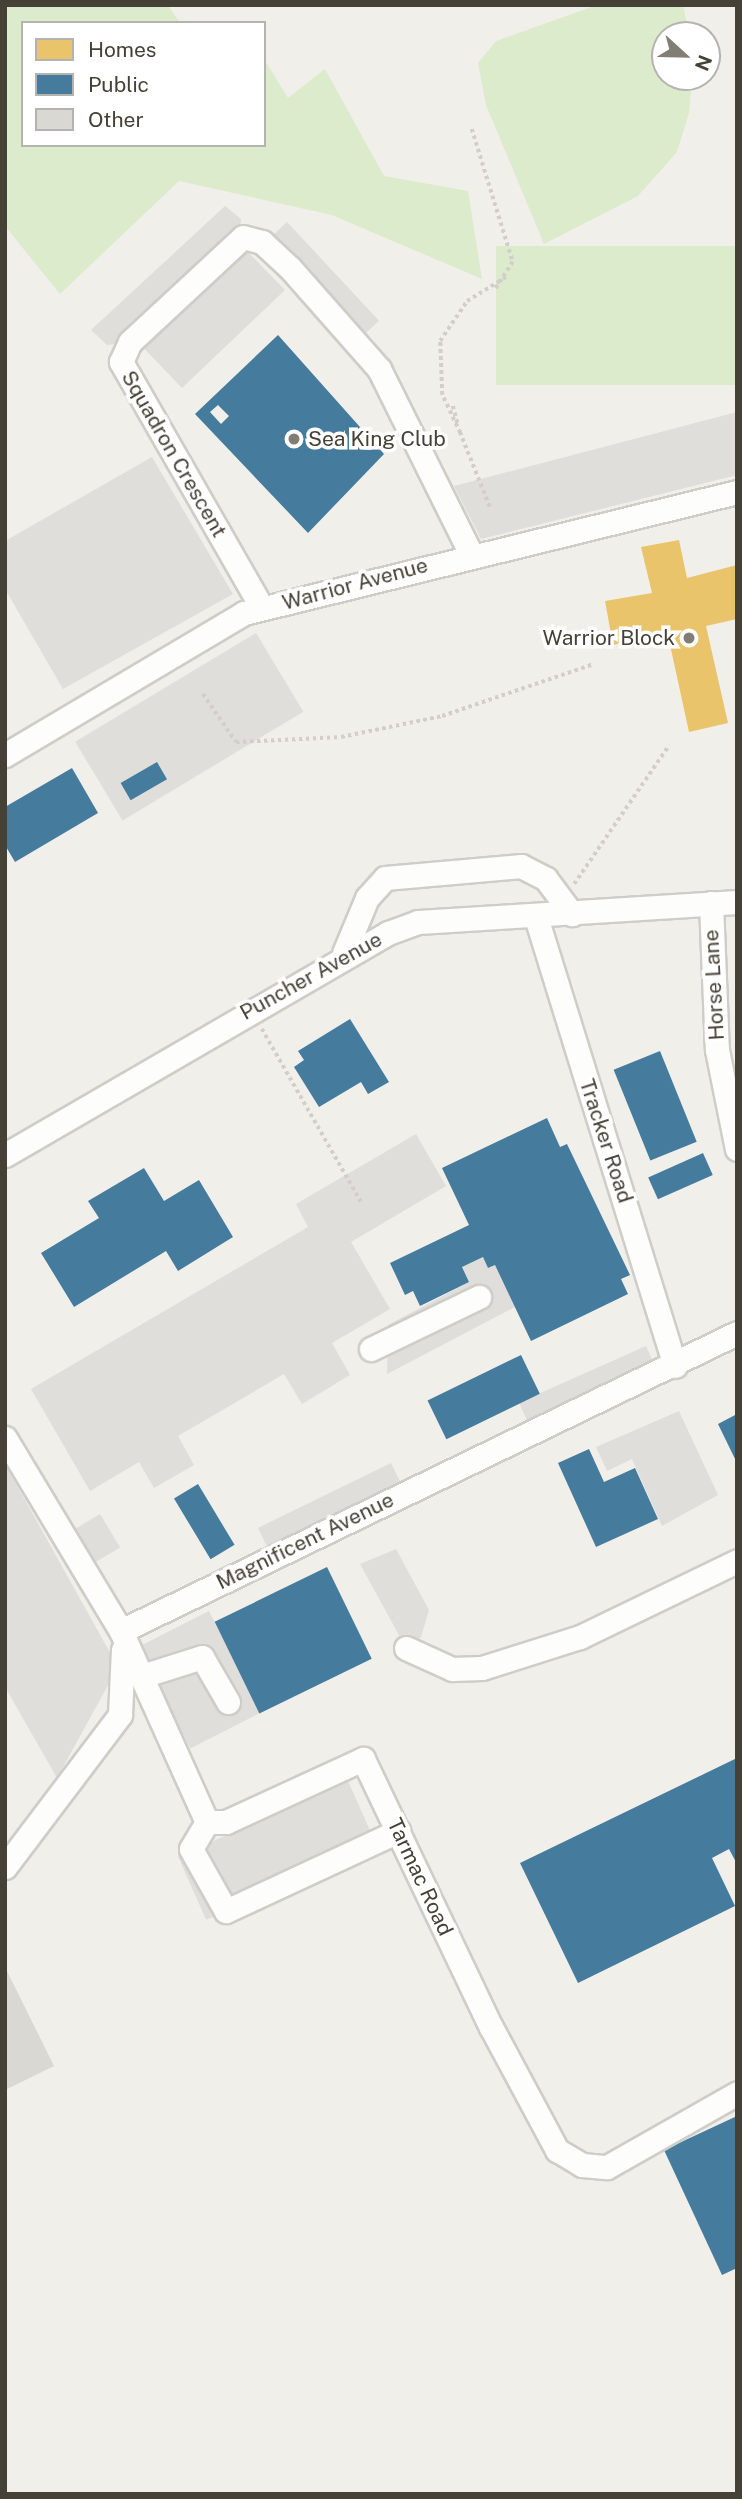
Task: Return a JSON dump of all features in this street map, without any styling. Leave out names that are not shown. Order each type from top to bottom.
[{"type":"street","name":"Squadron Crescent","points":[[262,608],[121,362],[130,342],[243,237],[262,242],[290,268],[379,369],[471,554]]},
{"type":"street","name":"Warrior Avenue","points":[[5,755],[222,624],[262,608],[471,554],[737,492]]},
{"type":"street","points":[[344,953],[367,898],[385,878],[521,866],[546,879],[572,914]]},
{"type":"street","name":"Puncher Avenue","points":[[5,1155],[344,953],[418,922],[536,917],[737,902]]},
{"type":"street","name":"Horse Lane","points":[[711,904],[717,1050],[737,1149]]},
{"type":"street","name":"Tracker Road","points":[[536,917],[675,1366]]},
{"type":"street","points":[[371,1349],[479,1297]]},
{"type":"street","name":"Magnificent Avenue","points":[[121,1632],[675,1366],[737,1333]]},
{"type":"street","points":[[5,1438],[121,1632],[142,1676],[207,1822],[191,1849],[226,1911],[398,1830]]},
{"type":"street","points":[[407,1648],[452,1669],[482,1668],[580,1637],[737,1562]]},
{"type":"street","points":[[5,1867],[120,1715],[126,1679],[121,1632]]},
{"type":"street","points":[[142,1676],[202,1657],[228,1702]]},
{"type":"street","name":"Tarmac Road","points":[[207,1822],[226,1822],[363,1759],[491,2027],[549,2141],[582,2165],[607,2167],[737,2093]]},
{"type":"path","points":[[472,129],[513,262],[506,277],[495,290]]},
{"type":"path","points":[[489,508],[442,395],[440,341],[467,301],[506,277]]},
{"type":"path","points":[[453,407],[460,433]]},
{"type":"path","points":[[203,694],[236,742],[341,737],[442,716],[594,664]]},
{"type":"path","points":[[572,914],[576,876],[669,745]]},
{"type":"path","points":[[249,1010],[323,1127],[327,1146],[361,1202]]},
{"type":"green space","points":[[5,5],[168,5],[179,21],[21,21],[21,147],[266,147],[266,62],[288,98],[325,69],[384,176],[468,191],[482,279],[332,215],[179,181],[60,294],[5,226]]},
{"type":"green space","points":[[597,5],[683,5],[686,21],[651,21],[651,91],[691,91],[689,113],[677,152],[638,196],[544,244],[486,105],[478,63],[496,41]]},
{"type":"green space","points":[[496,246],[737,246],[737,385],[496,385]]},
{"type":"shaded area","points":[[225,206],[241,219],[238,242],[285,290],[182,388],[137,341],[107,345],[91,330]]},
{"type":"shaded area","points":[[287,222],[379,321],[356,343],[264,244]]},
{"type":"shaded area","points":[[737,412],[737,475],[481,539],[454,486]]},
{"type":"shaded area","points":[[152,457],[233,594],[63,689],[5,589],[5,541]]},
{"type":"shaded area","points":[[256,633],[303,712],[123,821],[75,742]]},
{"type":"shaded area","points":[[416,1134],[446,1186],[351,1242],[390,1309],[332,1343],[350,1375],[302,1404],[284,1374],[178,1436],[194,1465],[154,1488],[139,1462],[90,1491],[31,1389],[308,1227],[296,1204]]},
{"type":"shaded area","points":[[483,1257],[488,1268],[495,1265],[515,1307],[387,1374],[388,1325],[469,1282],[462,1267]]},
{"type":"shaded area","points":[[646,1346],[658,1373],[531,1430],[519,1403]]},
{"type":"shaded area","points":[[679,1411],[718,1495],[662,1526],[632,1459],[607,1471],[596,1447]]},
{"type":"shaded area","points":[[391,1463],[405,1492],[272,1557],[258,1528]]},
{"type":"shaded area","points":[[5,1464],[118,1667],[57,1778],[5,1687]]},
{"type":"shaded area","points":[[100,1514],[120,1547],[82,1570],[62,1537]]},
{"type":"shaded area","points":[[396,1549],[429,1610],[421,1637],[406,1648],[360,1564]]},
{"type":"shaded area","points":[[209,1611],[261,1713],[190,1748],[139,1647]]},
{"type":"shaded area","points":[[348,1781],[376,1844],[206,1920],[178,1857]]},
{"type":"building: Homes","name":"Warrior Block","points":[[679,540],[687,578],[737,565],[737,619],[706,626],[728,723],[689,732],[667,631],[613,645],[605,601],[652,593],[641,547]]},
{"type":"building: Public","name":"Sea King Club","points":[[278,335],[384,454],[308,533],[195,414]],"holes":[[[218,405],[229,416],[221,424],[210,412]]]},
{"type":"building: Public","points":[[157,762],[167,779],[131,800],[121,783]]},
{"type":"building: Public","points":[[72,768],[98,813],[15,862],[5,845],[5,807]]},
{"type":"building: Public","points":[[350,1019],[389,1082],[368,1094],[361,1082],[319,1107],[294,1067],[304,1060],[298,1051]]},
{"type":"building: Public","points":[[660,1051],[697,1142],[650,1161],[614,1070]]},
{"type":"building: Public","points":[[547,1118],[560,1147],[567,1144],[630,1275],[621,1279],[628,1294],[531,1341],[495,1265],[488,1268],[483,1257],[462,1267],[469,1282],[420,1306],[413,1291],[405,1295],[390,1263],[469,1225],[442,1168]]},
{"type":"building: Public","points":[[703,1153],[713,1175],[658,1199],[648,1177]]},
{"type":"building: Public","points":[[144,1168],[164,1201],[199,1180],[233,1237],[178,1271],[166,1251],[74,1307],[41,1253],[99,1218],[88,1201]]},
{"type":"building: Public","points":[[521,1355],[540,1394],[446,1439],[428,1401]]},
{"type":"building: Public","points":[[737,1414],[737,1463],[718,1424]]},
{"type":"building: Public","points":[[589,1449],[604,1482],[635,1468],[658,1519],[596,1547],[558,1463]]},
{"type":"building: Public","points":[[198,1484],[235,1545],[211,1559],[174,1498]]},
{"type":"building: Public","points":[[327,1567],[372,1659],[259,1713],[215,1622]]},
{"type":"building: Public","points":[[737,1758],[737,1864],[729,1849],[712,1858],[735,1906],[578,1983],[520,1863]]},
{"type":"building: Public","points":[[737,2116],[737,2268],[722,2275],[664,2150]]},
{"type":"building: Other","points":[[5,1967],[54,2066],[5,2090]]},
{"type":"place","name":"Sea King Club","points":[[294,439]]},
{"type":"place","name":"Warrior Block","points":[[689,638]]}]
